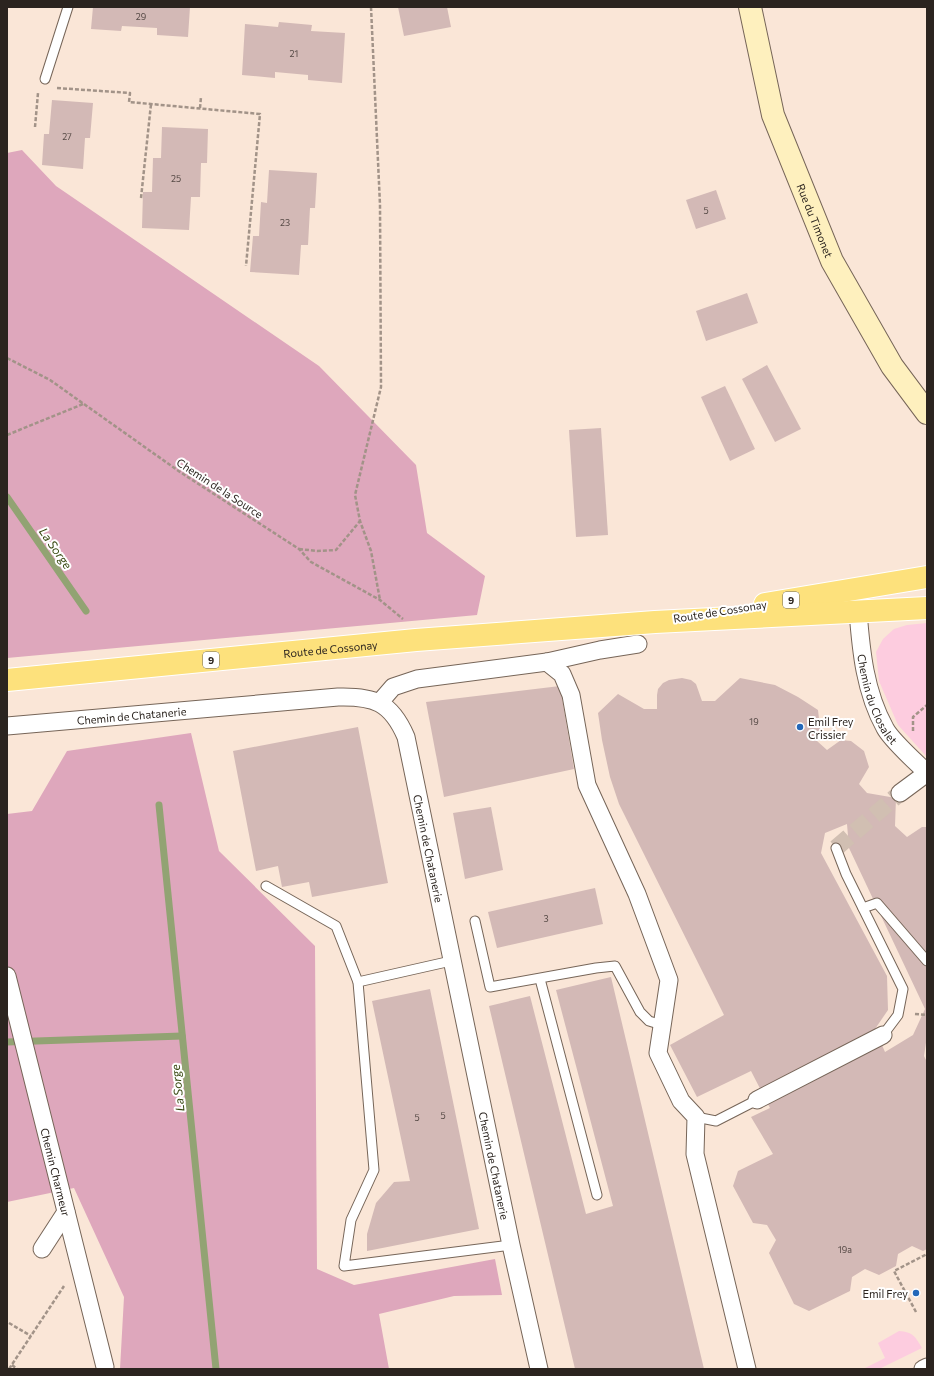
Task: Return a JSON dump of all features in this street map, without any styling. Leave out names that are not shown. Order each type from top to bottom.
[{"type":"main road","name":"Rue du Timonet","points":[[750,7],[773,115],[832,261],[892,366],[927,413]]},
{"type":"main road","name":"Route de Cossonay","points":[[655,622],[927,577]]},
{"type":"main road","name":"Route de Cossonay","points":[[7,680],[416,640],[655,622],[927,608]]},
{"type":"street","name":"Chemin du Closalet","points":[[858,611],[862,654],[868,688],[885,729],[927,773]]},
{"type":"street","points":[[380,702],[393,687],[416,679],[547,662],[600,650],[638,644]]},
{"type":"street","points":[[547,662],[562,674],[571,695],[588,785],[637,894],[669,980],[658,1053],[681,1101],[696,1117],[695,1154],[706,1205],[747,1369]]},
{"type":"street","name":"Chemin de Chatanerie","points":[[7,726],[338,697],[360,697],[380,702],[392,712],[406,737],[451,961],[511,1246],[539,1369]]},
{"type":"street","points":[[900,793],[927,773]]},
{"type":"street","name":"Chemin Charmeur","points":[[7,976],[105,1368]]},
{"type":"street","points":[[757,1100],[883,1035]]},
{"type":"street","points":[[42,1249],[66,1212]]},
{"type":"street","points":[[923,1369],[927,1367]]},
{"type":"lane","points":[[42,83],[68,7]]},
{"type":"lane","points":[[836,848],[863,908],[903,989],[898,1015],[883,1035]]},
{"type":"lane","points":[[266,886],[336,926],[358,982],[374,1170],[351,1220],[344,1266],[511,1246]]},
{"type":"lane","points":[[863,908],[877,903],[927,961]]},
{"type":"lane","points":[[474,920],[490,987],[615,966],[640,1012],[649,1021],[662,1025]]},
{"type":"lane","points":[[358,982],[451,961]]},
{"type":"lane","points":[[540,979],[597,1195]]},
{"type":"lane","points":[[696,1117],[716,1121],[757,1100]]},
{"type":"path","points":[[371,7],[380,205],[381,387],[355,495],[360,521],[371,551],[380,600]]},
{"type":"path","points":[[35,127],[42,83]]},
{"type":"path","points":[[54,87],[130,93],[129,102],[260,114],[246,266]]},
{"type":"path","points":[[200,108],[201,97]]},
{"type":"path","points":[[141,198],[151,104]]},
{"type":"path","name":"Chemin de la Source","points":[[7,358],[50,380],[180,472],[298,549],[317,565],[380,600],[403,620],[416,640]]},
{"type":"path","points":[[7,435],[83,404]]},
{"type":"path","points":[[298,549],[336,550],[360,521]]},
{"type":"path","points":[[899,743],[914,730],[913,717],[927,705]]},
{"type":"path","points":[[922,1014],[927,1015]]},
{"type":"path","points":[[916,1312],[894,1271],[927,1254]]},
{"type":"path","points":[[9,1369],[79,1263]]},
{"type":"path","points":[[9,1323],[31,1336]]},
{"type":"path","points":[[12,1365],[17,1369]]},
{"type":"shaded area","points":[[22,150],[56,186],[319,366],[416,465],[427,533],[485,576],[477,615],[7,658],[7,153]]},
{"type":"shaded area","points":[[927,623],[927,757],[898,725],[879,681],[876,652],[883,639],[894,629],[907,625]]},
{"type":"shaded area","points":[[191,733],[219,851],[315,946],[317,1269],[354,1285],[495,1259],[502,1295],[454,1296],[379,1314],[389,1369],[120,1369],[124,1297],[74,1188],[7,1202],[7,814],[32,811],[67,751]]},
{"type":"shaded area","points":[[899,1331],[908,1332],[913,1335],[922,1348],[879,1369],[863,1369],[885,1358],[878,1343]]},
{"type":"building","points":[[93,7],[190,7],[188,37],[157,35],[157,28],[122,26],[121,31],[91,29]]},
{"type":"building","points":[[398,7],[447,7],[451,27],[404,36]]},
{"type":"building","points":[[279,22],[312,25],[311,31],[345,33],[342,83],[308,80],[308,75],[275,72],[275,78],[242,75],[245,24],[278,27]]},
{"type":"building","points":[[52,100],[93,103],[90,138],[85,138],[83,169],[42,165],[44,134],[49,134]]},
{"type":"building","points":[[162,127],[208,129],[207,163],[201,163],[200,197],[191,197],[189,230],[142,228],[143,192],[152,192],[153,158],[161,158]]},
{"type":"building","points":[[269,170],[317,173],[315,208],[310,208],[308,245],[301,245],[299,275],[250,272],[253,236],[259,236],[261,202],[267,203]]},
{"type":"building","points":[[716,190],[726,219],[696,229],[686,200]]},
{"type":"building","points":[[747,293],[758,323],[706,341],[696,311]]},
{"type":"building","points":[[767,365],[801,429],[775,442],[742,379]]},
{"type":"building","points":[[725,386],[755,449],[730,461],[701,397]]},
{"type":"building","points":[[601,428],[608,535],[576,537],[569,430]]},
{"type":"building","points":[[682,678],[691,680],[696,684],[702,701],[715,701],[740,678],[775,685],[798,697],[818,710],[821,736],[817,741],[827,750],[841,740],[851,741],[864,751],[869,767],[859,784],[867,793],[896,798],[895,826],[907,837],[922,827],[927,827],[927,1036],[924,1056],[927,1062],[927,1249],[923,1251],[912,1246],[898,1254],[896,1266],[879,1275],[865,1269],[852,1277],[850,1291],[809,1311],[794,1304],[769,1253],[776,1240],[767,1225],[753,1223],[733,1186],[738,1171],[773,1154],[751,1117],[770,1108],[751,1071],[697,1097],[670,1045],[724,1015],[619,804],[610,777],[598,713],[618,694],[644,709],[657,709],[658,689],[663,683],[669,680]],"holes":[[[847,824],[849,848],[925,1009],[913,1035],[885,1052],[875,1029],[888,1010],[887,976],[821,853],[825,833]]]},
{"type":"building","points":[[560,686],[574,769],[444,797],[426,702]]},
{"type":"building","points":[[358,727],[388,883],[312,897],[309,882],[282,887],[278,866],[256,871],[233,751]]},
{"type":"building","points":[[491,807],[503,870],[465,879],[453,813]]},
{"type":"building","points":[[595,888],[603,924],[497,948],[488,912]]},
{"type":"building","points":[[611,977],[704,1369],[575,1369],[489,1006],[530,996],[586,1214],[613,1206],[556,990]]},
{"type":"building","points":[[430,989],[479,1229],[367,1251],[367,1234],[376,1203],[394,1182],[410,1181],[372,1001]]},
{"type":"waterway","name":"La Sorge","points":[[7,497],[86,611]]},
{"type":"waterway","name":"La Sorge","points":[[159,805],[216,1369]]},
{"type":"waterway","points":[[7,1042],[182,1036]]},
{"type":"tunnel","points":[[836,848],[900,793]]},
{"type":"place","name":"Emil Frey Crissier","points":[[800,727]]},
{"type":"place","name":"Emil Frey","points":[[916,1293]]}]
